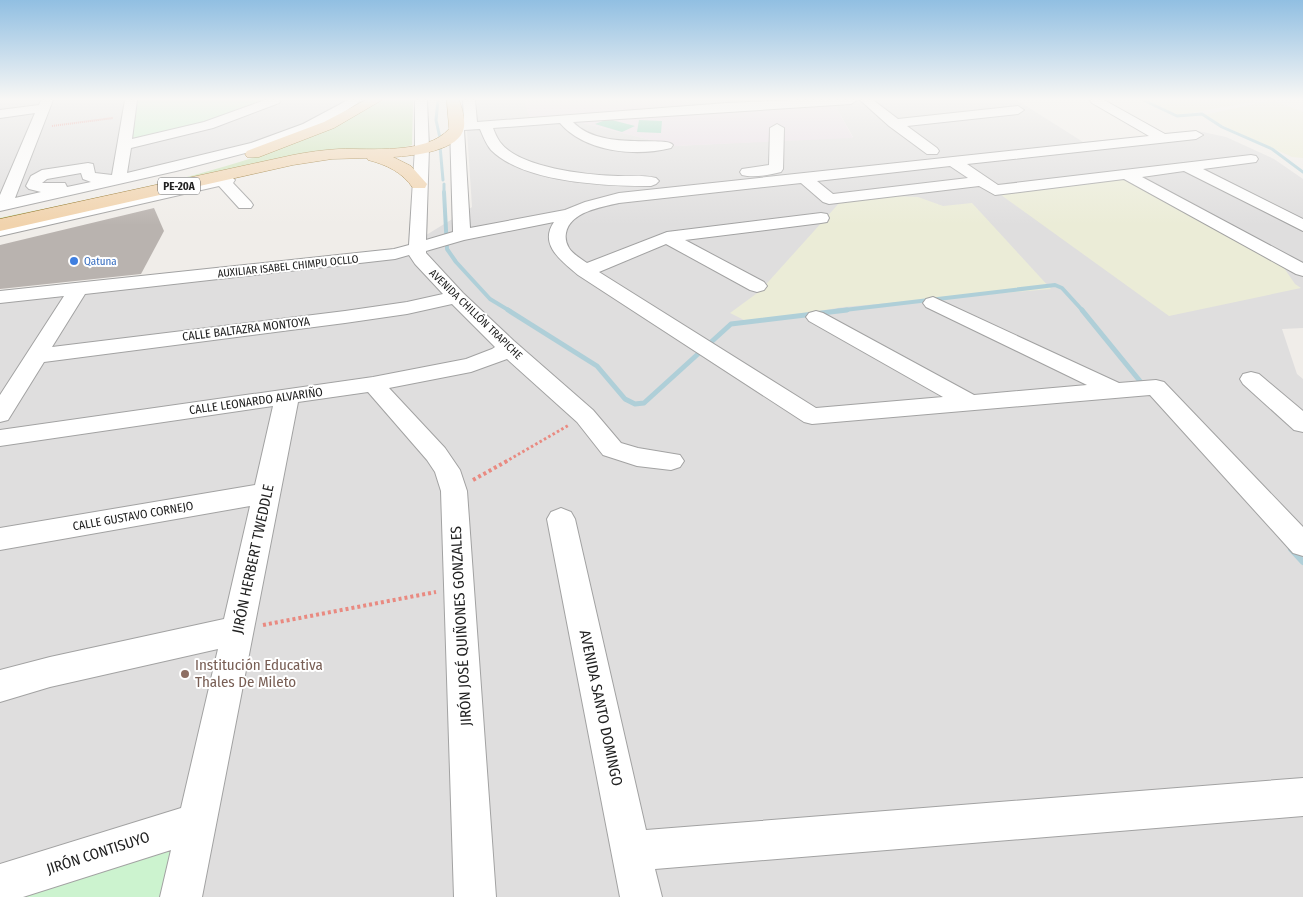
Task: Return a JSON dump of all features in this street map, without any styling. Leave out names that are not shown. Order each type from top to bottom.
[{"type":"main road","name":"PE-20A","points":[[0,225],[155,186],[287,142]]},
{"type":"main road","name":"PE-20A","points":[[1,209],[155,186],[325,155],[390,154],[422,148],[440,142]]},
{"type":"main road","points":[[358,154],[396,163],[410,173],[419,184]]},
{"type":"street","points":[[1,209],[29,142]]},
{"type":"street","points":[[119,180],[125,142]]},
{"type":"street","points":[[124,146],[141,142]]},
{"type":"street","points":[[1,209],[186,165],[266,142]]},
{"type":"street","name":"AVENIDA CHILLÓN TRAPICHE","points":[[422,142],[418,246],[421,260],[506,346],[585,416],[612,449],[637,457],[671,461]]},
{"type":"street","points":[[462,235],[470,142]]},
{"type":"street","points":[[490,142],[509,156],[560,174],[596,180],[651,181],[746,172],[805,178],[1128,142]]},
{"type":"street","points":[[602,142],[630,146],[666,145]]},
{"type":"street","points":[[776,175],[777,142]]},
{"type":"street","points":[[920,142],[932,151]]},
{"type":"street","points":[[1021,142],[932,151],[634,196],[594,204],[572,214],[564,220],[557,230],[557,241],[560,250],[585,271],[812,416],[1156,387],[1299,537]]},
{"type":"street","points":[[1022,154],[1064,181]]},
{"type":"street","points":[[954,162],[995,190],[1251,159]]},
{"type":"street","points":[[0,231],[271,170],[282,162]]},
{"type":"street","points":[[1187,166],[1303,226]]},
{"type":"street","points":[[0,172],[19,168]]},
{"type":"street","points":[[1126,174],[1303,270]]},
{"type":"street","points":[[91,178],[119,180]]},
{"type":"street","points":[[805,178],[828,200],[982,181]]},
{"type":"street","points":[[223,181],[245,205]]},
{"type":"street","points":[[0,239],[124,210],[122,204]]},
{"type":"street","name":"AUXILIAR ISABEL CHIMPU OCLLO","points":[[0,297],[395,254],[462,235],[572,214]]},
{"type":"street","points":[[585,271],[667,237],[821,218]]},
{"type":"street","points":[[667,237],[757,286]]},
{"type":"street","points":[[0,414],[78,289]]},
{"type":"street","name":"CALLE BALTAZRA MONTOYA","points":[[36,356],[345,317],[407,308],[456,297]]},
{"type":"street","points":[[933,302],[1115,390]]},
{"type":"street","points":[[816,317],[971,403]]},
{"type":"street","name":"CALLE LEONARDO ALVARIÑO","points":[[0,438],[373,384],[471,365],[500,354],[506,346]]},
{"type":"street","points":[[1251,379],[1303,424]]},
{"type":"street","name":"JIRÓN JOSÉ QUIÑONES GONZALES","points":[[373,384],[436,454],[447,470],[454,491],[475,897]]},
{"type":"street","name":"JIRÓN HERBERT TWEDDLE","points":[[181,897],[287,397]]},
{"type":"street","name":"CALLE GUSTAVO CORNEJO","points":[[0,540],[267,493]]},
{"type":"street","name":"AVENIDA SANTO DOMINGO","points":[[561,520],[641,897]]},
{"type":"street","points":[[0,686],[50,672],[238,630]]},
{"type":"street","points":[[631,851],[1303,797]]},
{"type":"street","name":"JIRÓN CONTISUYO","points":[[0,884],[197,822]]},
{"type":"path","points":[[454,491],[585,416]]},
{"type":"path","points":[[238,630],[459,588]]},
{"type":"shaded area","points":[[0,142],[277,142],[205,164],[0,211]]},
{"type":"shaded area","points":[[468,142],[658,142],[675,146],[757,142],[1237,142],[1274,159],[1303,179],[1303,328],[1282,329],[1297,374],[1303,379],[1303,897],[0,897],[0,294],[405,248],[472,207]]},
{"type":"shaded area","points":[[658,142],[767,142],[675,146]]},
{"type":"green space","points":[[298,142],[412,142],[412,145],[398,149],[358,150],[0,223],[0,218],[148,187],[245,160]]},
{"type":"green space","points":[[1259,142],[1303,142],[1303,158],[1292,157]]},
{"type":"green space","points":[[1128,178],[1282,265],[1295,284],[1301,288],[1169,316],[997,192]]},
{"type":"green space","points":[[895,196],[918,197],[943,206],[972,203],[1051,289],[844,307],[748,322],[730,313],[760,291],[841,201]]},
{"type":"green space","points":[[183,839],[170,897],[13,897]]},
{"type":"building","name":"Qatuna","points":[[154,208],[164,231],[141,274],[0,289],[0,245]]},
{"type":"waterway","points":[[1256,142],[1272,149],[1303,172]]},
{"type":"waterway","points":[[440,146],[443,180]]},
{"type":"waterway","points":[[444,184],[444,192]]},
{"type":"waterway","points":[[444,192],[447,249],[456,262],[490,299],[510,311]]},
{"type":"waterway","points":[[836,311],[1055,285],[1062,288],[1083,311]]},
{"type":"waterway","points":[[508,310],[597,366],[625,399],[635,404],[644,403],[731,324],[847,310]]},
{"type":"waterway","points":[[1082,310],[1144,386]]},
{"type":"waterway","points":[[1291,549],[1303,562]]},
{"type":"place","name":"Qatuna","points":[[74,261]]},
{"type":"place","name":"Institución Educativa Thales De Mileto","points":[[185,674]]}]
